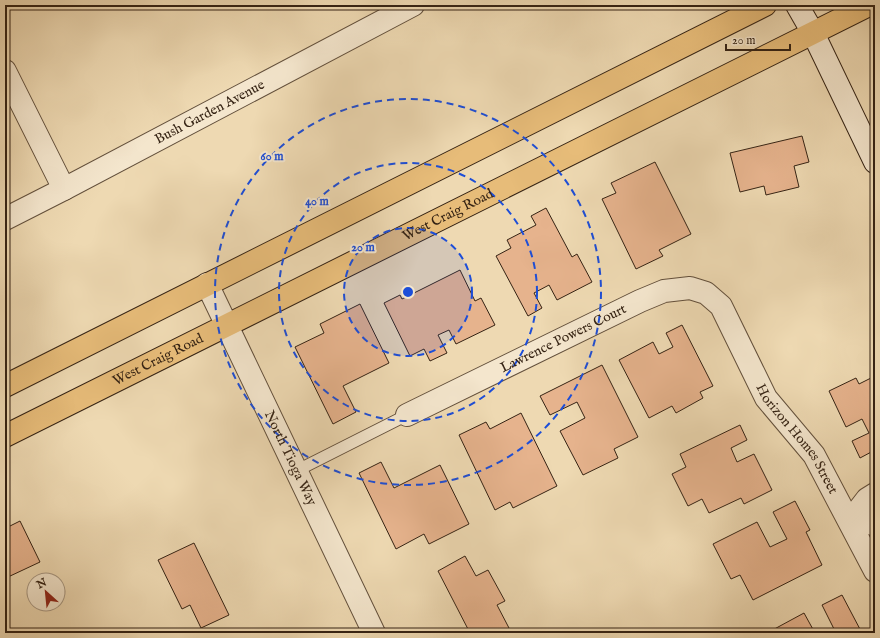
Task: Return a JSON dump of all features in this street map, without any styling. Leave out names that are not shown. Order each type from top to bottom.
[{"type":"main road","points":[[5,386],[765,5]]},
{"type":"main road","name":"West Craig Road","points":[[5,436],[869,5]]},
{"type":"street","name":"Bush Garden Avenue","points":[[5,219],[413,5]]},
{"type":"street","points":[[797,5],[813,33],[875,162]]},
{"type":"street","points":[[5,71],[64,189]]},
{"type":"street","name":"North Tioga Way","points":[[207,284],[374,633]]},
{"type":"street","name":"Lawrence Powers Court","points":[[407,415],[640,301],[664,291],[690,288],[706,293],[721,306]]},
{"type":"street","name":"Horizon Homes Street","points":[[721,306],[766,398],[814,455],[875,571]]},
{"type":"street","points":[[850,522],[867,499],[875,494]]},
{"type":"street","points":[[850,522],[875,524]]},
{"type":"lane","points":[[296,471],[407,415]]},
{"type":"building","points":[[802,136],[809,162],[794,166],[799,187],[766,195],[764,186],[740,192],[730,153]]},
{"type":"building","points":[[655,162],[691,234],[659,250],[663,256],[636,269],[602,199],[616,193],[611,183]]},
{"type":"building","points":[[546,208],[572,257],[577,254],[592,282],[557,300],[549,285],[534,293],[542,308],[528,316],[496,256],[511,248],[507,240],[536,225],[531,216]]},
{"type":"building","points":[[460,270],[475,301],[481,298],[495,325],[456,344],[449,330],[438,335],[447,353],[430,361],[424,349],[410,356],[384,303],[400,295],[402,299]]},
{"type":"building","points":[[360,304],[389,363],[343,386],[356,412],[333,424],[295,347],[324,333],[320,324]]},
{"type":"building","points":[[682,325],[713,386],[700,392],[703,398],[676,413],[672,406],[649,418],[619,360],[653,342],[659,354],[673,347],[666,333]]},
{"type":"building","points":[[602,365],[638,437],[614,449],[618,458],[583,475],[560,431],[585,418],[577,402],[550,415],[540,396]]},
{"type":"building","points":[[875,376],[875,450],[860,458],[852,441],[869,433],[862,419],[846,427],[829,391],[856,378],[859,384]]},
{"type":"building","points":[[521,413],[557,486],[513,508],[510,502],[495,510],[459,435],[486,422],[490,429]]},
{"type":"building","points":[[740,425],[747,440],[731,448],[737,462],[754,454],[772,490],[744,504],[741,498],[709,513],[702,499],[688,506],[672,474],[686,467],[680,454]]},
{"type":"building","points":[[381,462],[394,488],[440,465],[469,524],[429,544],[424,534],[396,549],[359,473]]},
{"type":"building","points":[[795,501],[810,530],[806,532],[822,565],[753,600],[740,575],[731,579],[713,544],[757,522],[770,547],[787,539],[773,512]]},
{"type":"building","points":[[5,519],[8,527],[20,521],[40,562],[8,577],[5,570]]},
{"type":"building","points":[[194,543],[229,615],[201,628],[190,605],[182,609],[158,560]]},
{"type":"building","points":[[465,556],[476,576],[488,570],[505,601],[497,605],[509,628],[499,633],[470,633],[438,571]]},
{"type":"building","points":[[842,595],[862,633],[836,633],[822,605]]},
{"type":"building","points":[[804,613],[815,633],[767,633]]}]
